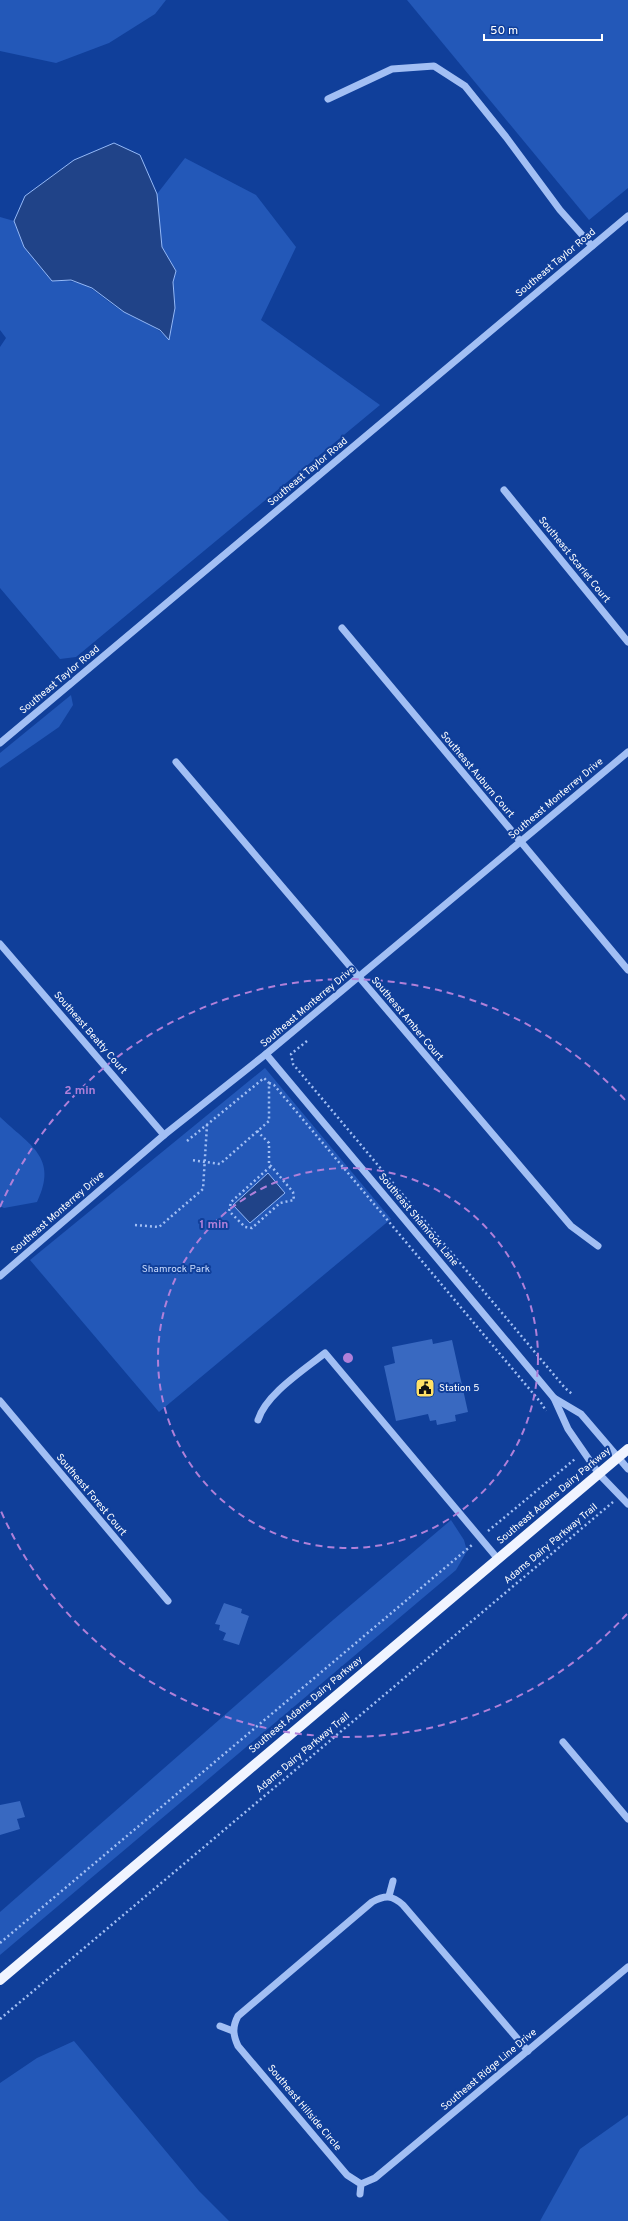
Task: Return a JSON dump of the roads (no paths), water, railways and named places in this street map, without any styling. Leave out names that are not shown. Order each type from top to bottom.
[{"type":"main road","name":"Southeast Adams Dairy Parkway","points":[[0,1980],[628,1449]]},
{"type":"street","points":[[328,99],[392,69],[434,66],[465,86],[506,136],[560,210],[592,246]]},
{"type":"street","name":"Southeast Taylor Road","points":[[0,743],[628,216]]},
{"type":"street","name":"Southeast Scarlet Court","points":[[504,490],[628,642]]},
{"type":"street","name":"Southeast Auburn Court","points":[[342,628],[628,970]]},
{"type":"street","name":"Southeast Monterrey Drive","points":[[0,1276],[164,1135],[266,1054],[628,752]]},
{"type":"street","name":"Southeast Amber Court","points":[[176,762],[571,1226],[598,1246]]},
{"type":"street","name":"Southeast Beatty Court","points":[[0,944],[164,1135]]},
{"type":"street","name":"Southeast Shamrock Lane","points":[[266,1054],[554,1398],[568,1429],[599,1474],[628,1504]]},
{"type":"street","points":[[258,1420],[267,1403],[281,1389],[325,1353],[498,1559]]},
{"type":"street","name":"Southeast Shamrock Lane","points":[[554,1398],[580,1414],[628,1469]]},
{"type":"street","name":"Southeast Forest Court","points":[[0,1400],[168,1601]]},
{"type":"street","points":[[563,1742],[628,1818]]},
{"type":"street","points":[[389,1896],[393,1881]]},
{"type":"street","points":[[220,2026],[233,2031],[234,2024],[238,2016],[372,1902],[381,1897],[389,1896],[403,1905],[528,2051]]},
{"type":"street","name":"Southeast Ridge Line Drive","points":[[361,2184],[375,2178],[628,1967]]},
{"type":"street","name":"Southeast Hillside Circle","points":[[233,2031],[238,2046],[347,2175],[361,2184]]},
{"type":"street","points":[[360,2194],[361,2184]]},
{"type":"place","name":"Station 5","points":[[425,1388]]},
{"type":"park label","name":"Shamrock Park","points":[[176,1269]]}]
